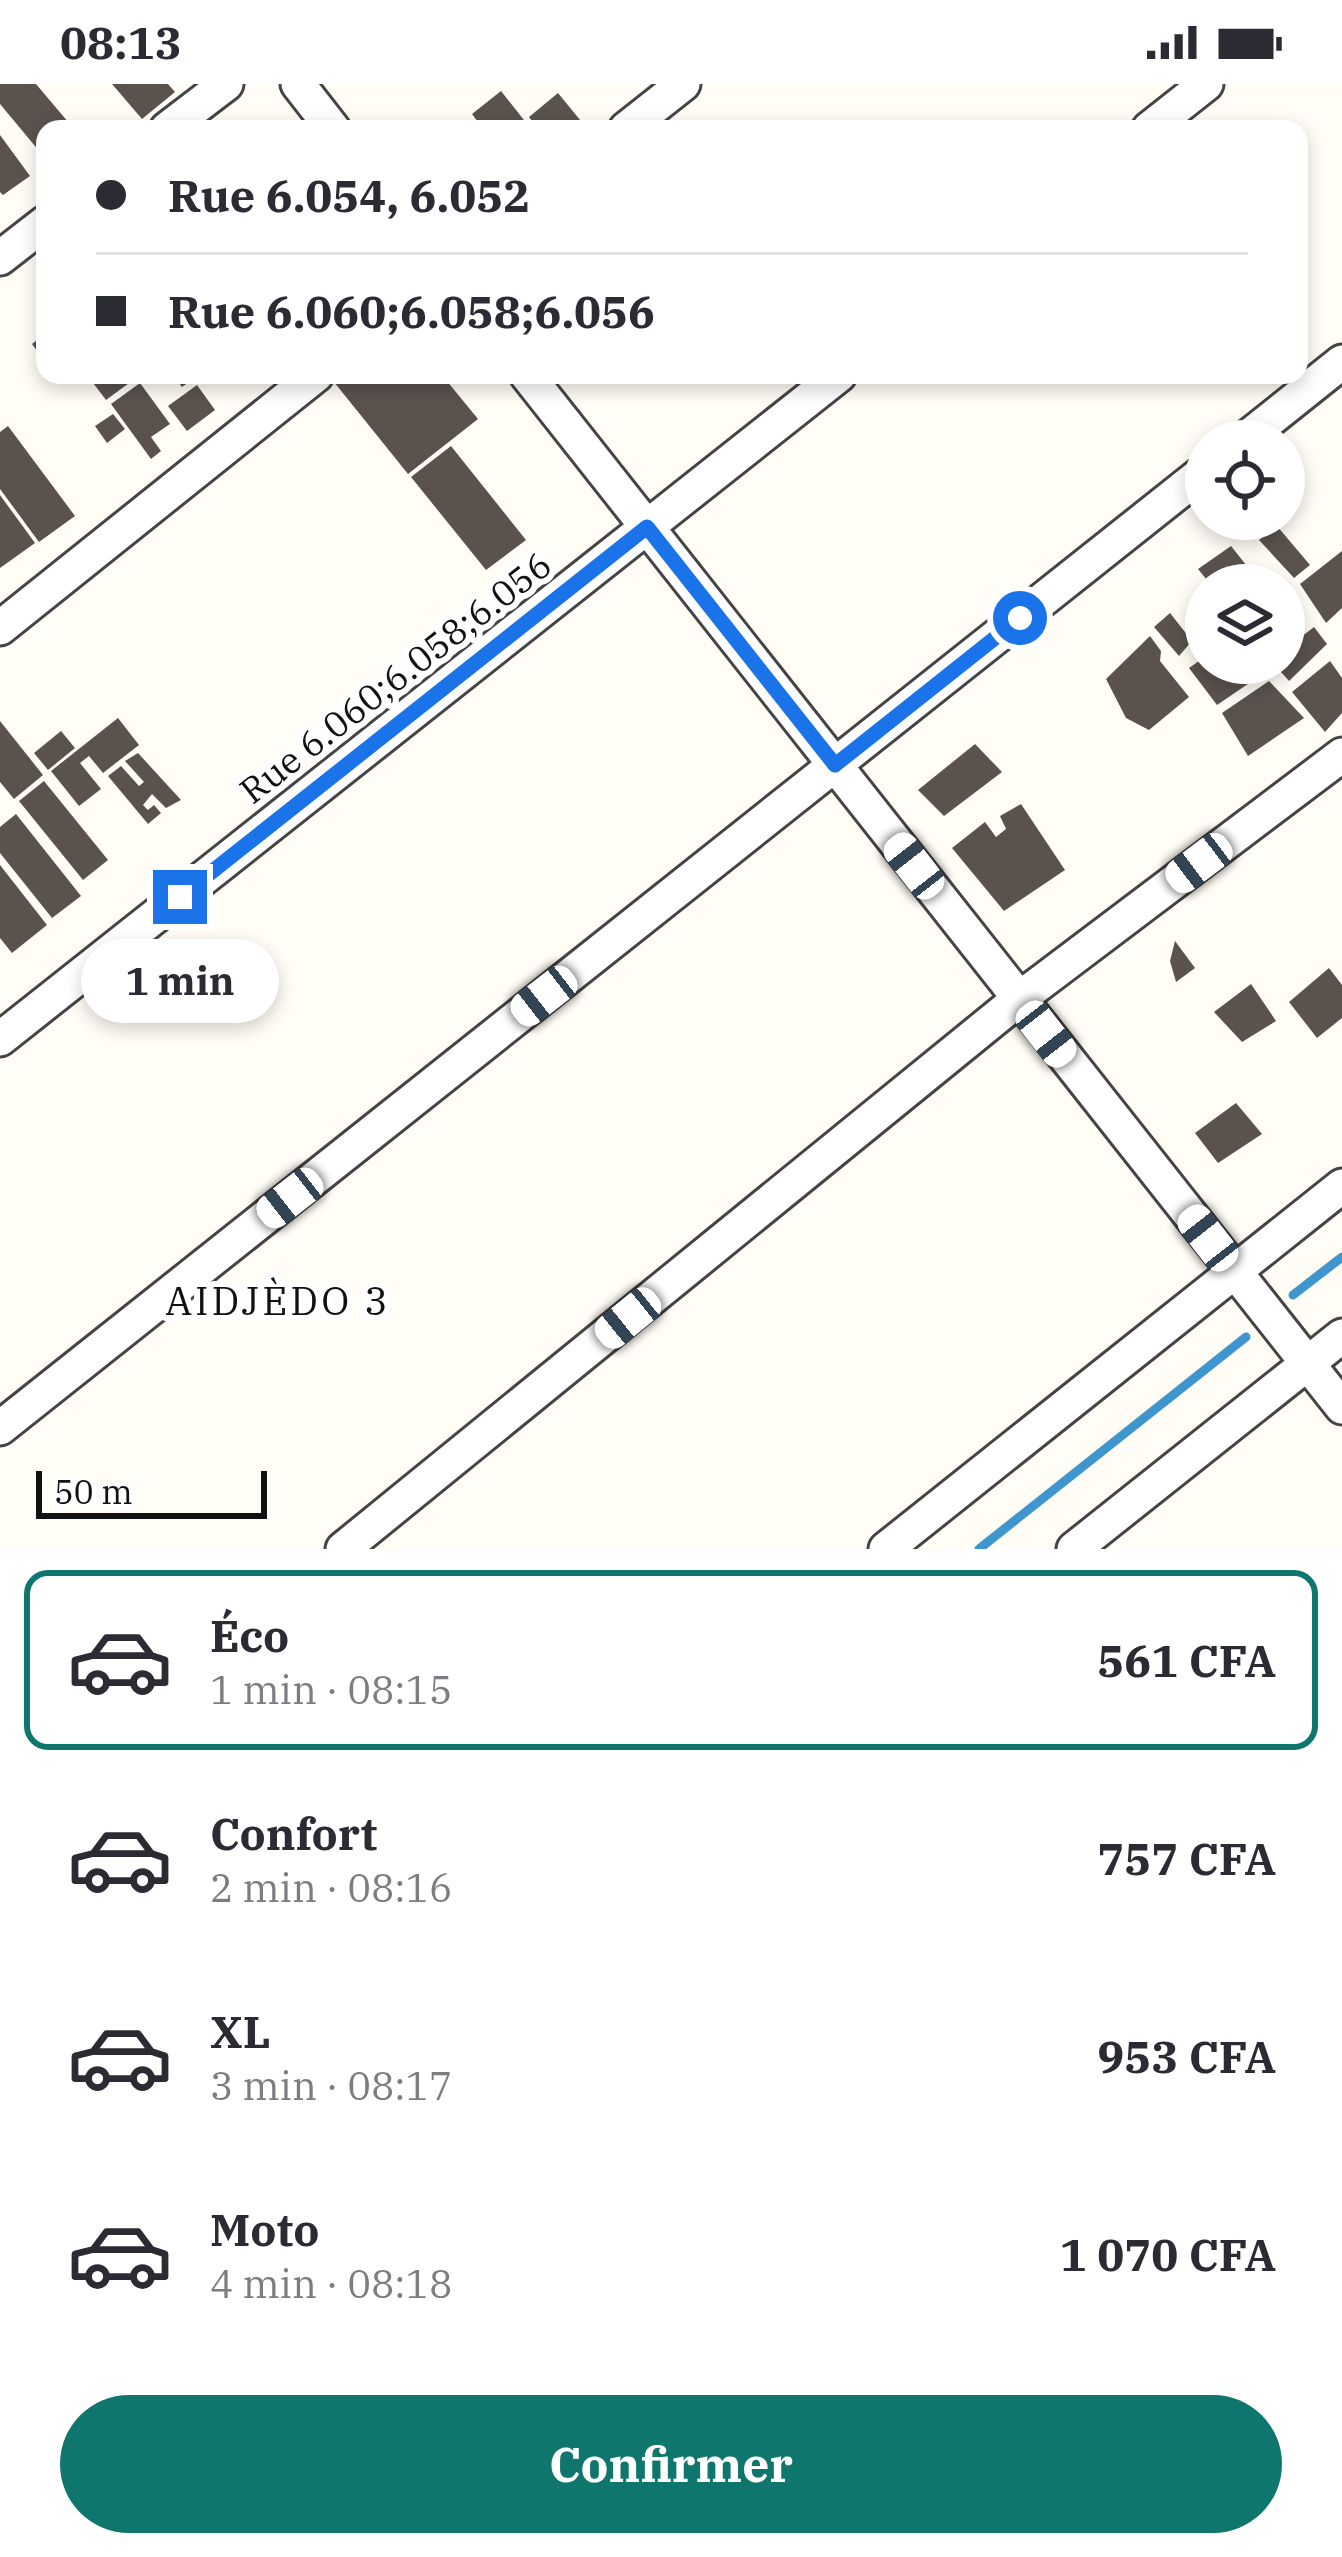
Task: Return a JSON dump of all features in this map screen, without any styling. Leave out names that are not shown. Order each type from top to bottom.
[{"type":"street","points":[[179,120],[226,84]]},
{"type":"street","points":[[298,84],[326,120]]},
{"type":"street","points":[[637,120],[683,84]]},
{"type":"street","points":[[1161,120],[1206,84]]},
{"type":"street","points":[[0,258],[36,230]]},
{"type":"street","points":[[1269,420],[1342,362]]},
{"type":"street","points":[[0,628],[305,384]]},
{"type":"street","points":[[534,384],[1342,1408]]},
{"type":"street","name":"Rue 6.060;6.058;6.056","points":[[0,1040],[828,384]]},
{"type":"street","points":[[0,1428],[1185,487]]},
{"type":"street","points":[[343,1549],[1019,999],[1342,755]]},
{"type":"street","points":[[886,1549],[1242,1281],[1342,1186]]},
{"type":"street","points":[[1074,1549],[1299,1352],[1342,1336]]},
{"type":"building","points":[[0,84],[36,84],[66,120],[36,120],[36,147],[0,104]]},
{"type":"building","points":[[112,84],[168,84],[175,92],[142,119]]},
{"type":"building","points":[[501,91],[524,120],[476,120],[472,114]]},
{"type":"building","points":[[558,93],[580,120],[531,120],[529,117]]},
{"type":"building","points":[[0,135],[30,176],[3,195],[0,192]]},
{"type":"building","points":[[94,384],[128,384],[106,400]]},
{"type":"building","points":[[141,384],[170,424],[151,437],[161,451],[151,459],[111,404]]},
{"type":"building","points":[[336,384],[449,384],[478,419],[408,474]]},
{"type":"building","points":[[197,385],[215,410],[187,431],[168,406]]},
{"type":"building","points":[[113,414],[125,429],[107,443],[95,426]]},
{"type":"building","points":[[8,426],[75,516],[39,542],[0,489],[0,432]]},
{"type":"building","points":[[451,446],[526,540],[486,570],[411,477]]},
{"type":"building","points":[[0,495],[35,543],[0,568]]},
{"type":"building","points":[[1259,540],[1289,540],[1310,565],[1305,569],[1305,564],[1281,564]]},
{"type":"building","points":[[1231,546],[1245,564],[1205,564]]},
{"type":"building","points":[[1342,551],[1342,608],[1326,623],[1305,592],[1305,580]]},
{"type":"building","points":[[1170,613],[1185,632],[1185,649],[1179,656],[1154,627]]},
{"type":"building","points":[[1314,627],[1327,644],[1305,665],[1305,634]]},
{"type":"building","points":[[1150,636],[1161,651],[1160,661],[1189,697],[1149,730],[1126,718],[1106,679]]},
{"type":"building","points":[[1330,661],[1342,678],[1342,713],[1325,732],[1292,692]]},
{"type":"building","points":[[1201,684],[1248,684],[1217,705]]},
{"type":"building","points":[[1265,684],[1272,684],[1304,718],[1248,756],[1222,713]]},
{"type":"building","points":[[118,718],[139,745],[103,773],[89,756],[80,763],[101,789],[79,806],[51,771]]},
{"type":"building","points":[[0,721],[43,775],[14,799],[0,782]]},
{"type":"building","points":[[61,731],[75,748],[48,770],[34,753]]},
{"type":"building","points":[[975,744],[1002,772],[944,816],[918,790]]},
{"type":"building","points":[[138,753],[181,800],[166,808],[152,794],[143,805],[148,810],[154,805],[161,813],[148,824],[108,776],[121,766],[139,786],[144,782],[125,761]]},
{"type":"building","points":[[44,781],[108,860],[83,880],[19,801]]},
{"type":"building","points":[[1021,804],[1065,870],[1004,911],[952,848],[985,822],[996,837],[1006,829],[1000,816]]},
{"type":"building","points":[[16,814],[81,896],[52,918],[0,853],[0,827]]},
{"type":"building","points":[[0,865],[47,925],[12,953],[0,938]]},
{"type":"building","points":[[1175,941],[1195,968],[1176,982],[1170,961]]},
{"type":"building","points":[[1329,968],[1342,985],[1342,1018],[1317,1038],[1289,1002]]},
{"type":"building","points":[[1251,984],[1276,1021],[1242,1042],[1214,1012]]},
{"type":"building","points":[[1236,1103],[1262,1134],[1218,1163],[1195,1133]]},
{"type":"waterway","points":[[1293,1295],[1342,1257]]},
{"type":"waterway","points":[[979,1549],[1246,1337]]},
{"type":"district","name":"AIDJÈDO 3","points":[[278,1300]]},
{"type":"route","points":[[180,897],[647,527],[835,765],[1020,618]]}]
